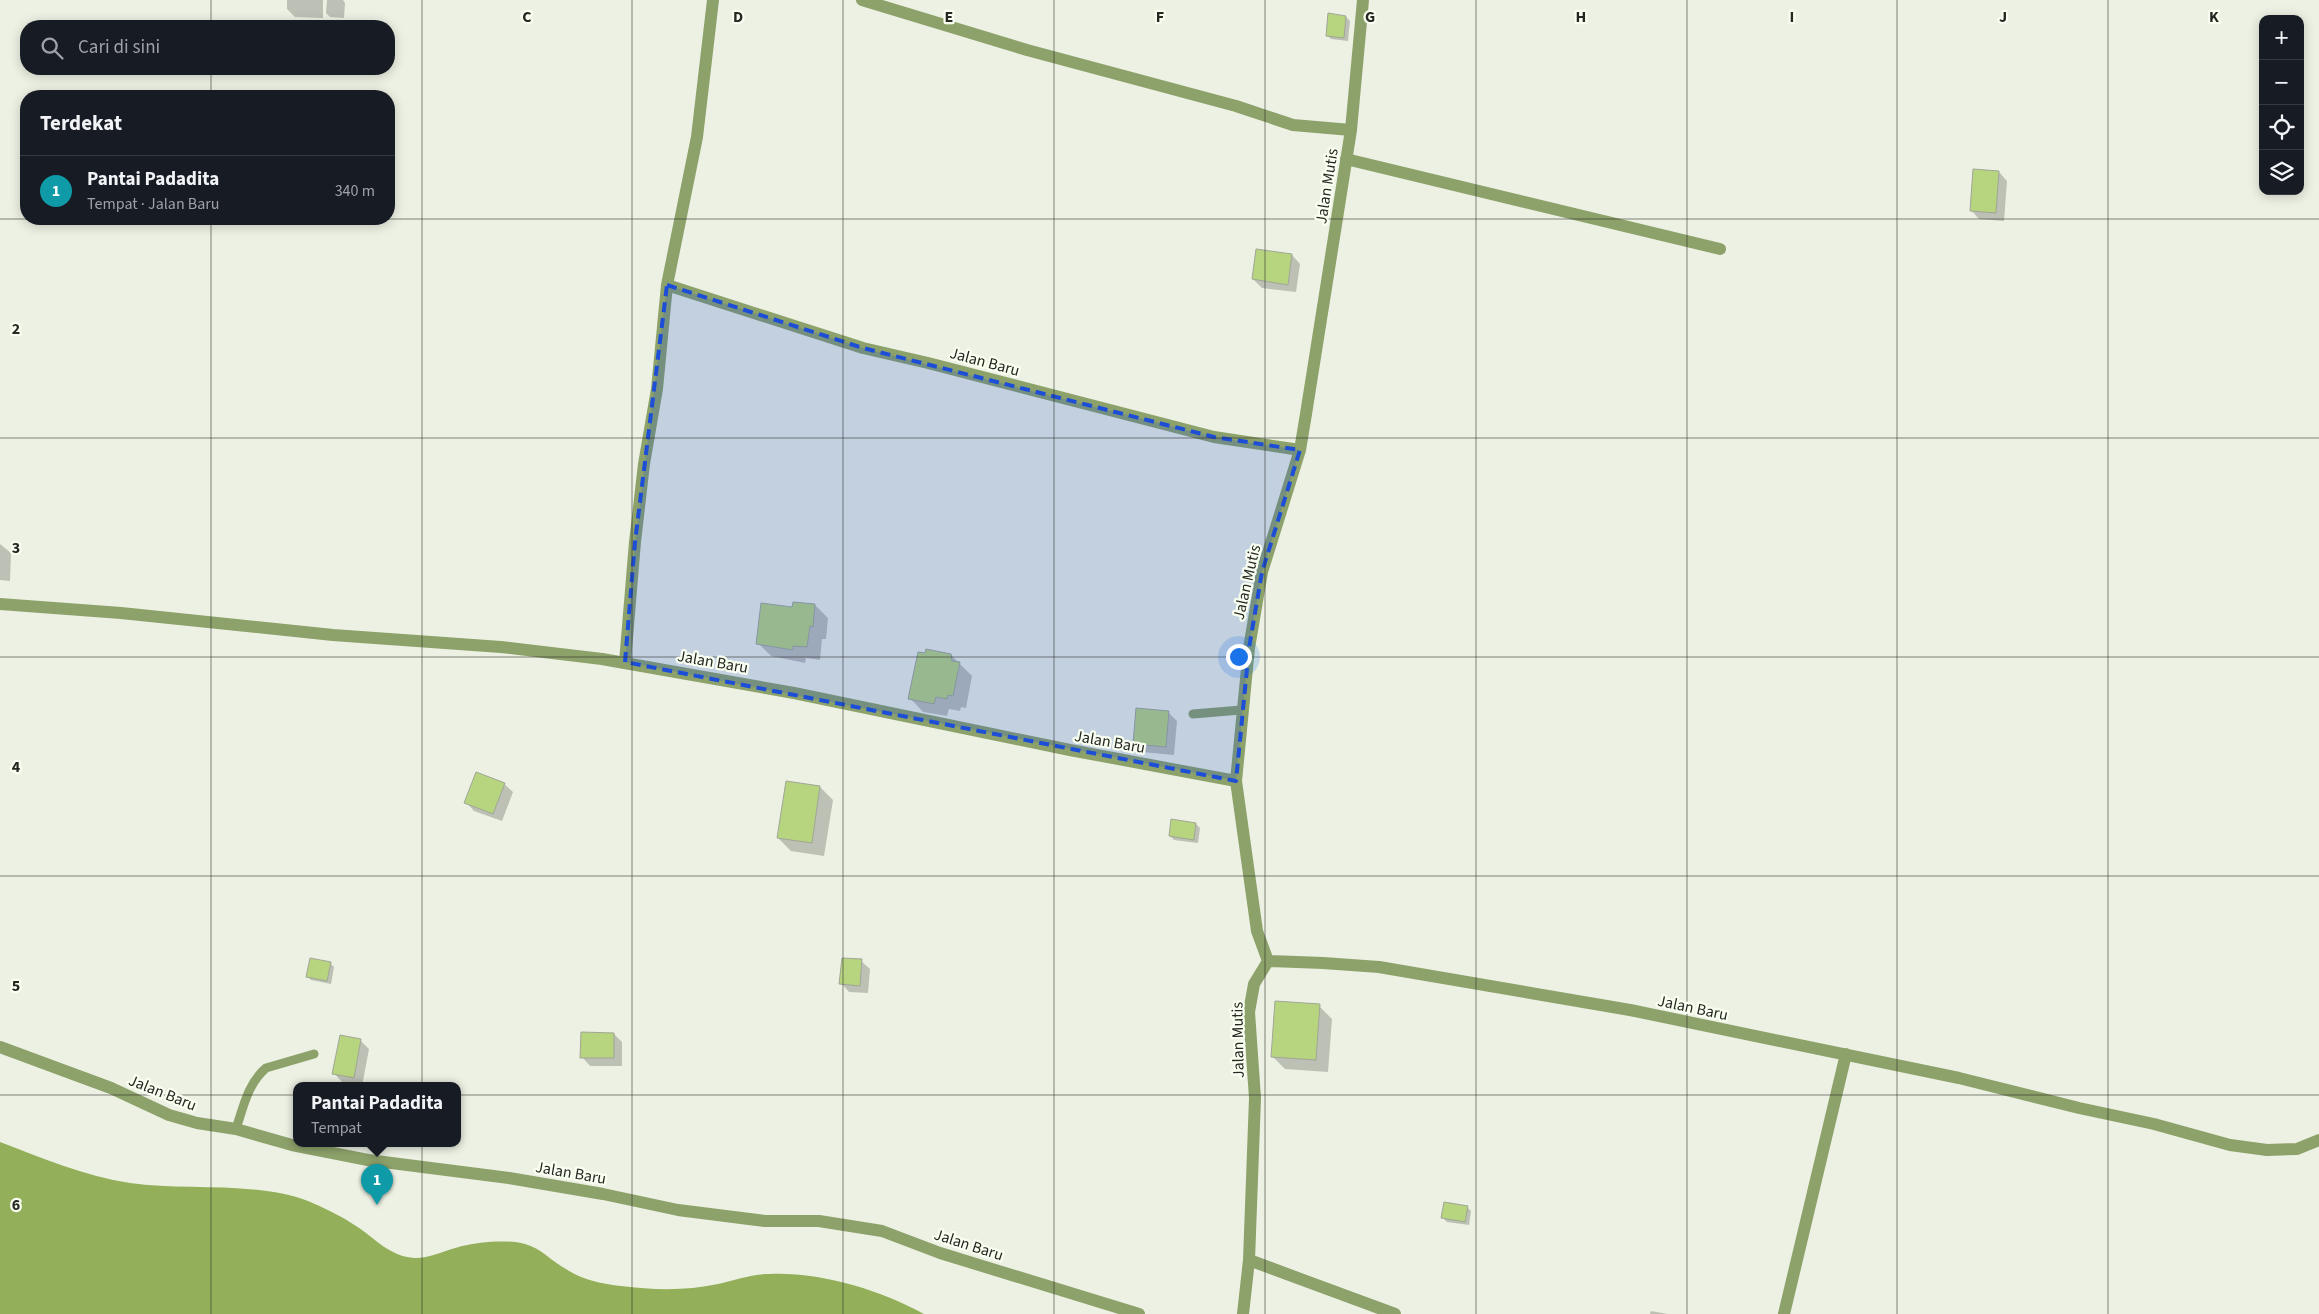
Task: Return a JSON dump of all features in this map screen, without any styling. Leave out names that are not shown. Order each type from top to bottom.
[{"type":"street","points":[[625,662],[634,542],[644,464],[657,389],[667,285],[697,137],[713,0]]},
{"type":"street","points":[[862,0],[1027,50],[1236,106],[1293,124],[1351,130]]},
{"type":"street","name":"Jalan Mutis","points":[[1249,1260],[1255,1098],[1249,1012],[1254,984],[1268,962],[1257,932],[1236,780],[1242,710],[1249,648],[1262,572],[1300,450],[1351,130],[1363,0]]},
{"type":"street","points":[[1346,159],[1720,249]]},
{"type":"street","name":"Jalan Baru","points":[[667,285],[863,348],[1214,437],[1300,450]]},
{"type":"street","name":"Jalan Baru","points":[[0,604],[121,613],[333,635],[501,647],[625,662],[794,693],[1070,750],[1236,780]]},
{"type":"street","name":"Jalan Baru","points":[[1268,962],[1323,962],[1379,968],[1630,1010],[1960,1078],[2079,1108],[2154,1124],[2230,1145],[2267,1150],[2297,1149],[2319,1140]]},
{"type":"street","name":"Jalan Baru","points":[[0,1047],[111,1088],[169,1115],[197,1123],[236,1129],[293,1145]]},
{"type":"street","points":[[1784,1314],[1846,1054]]},
{"type":"street","name":"Jalan Baru","points":[[302,1147],[368,1160],[518,1179],[678,1210],[764,1221],[819,1221],[882,1231],[940,1253],[1139,1314]]},
{"type":"street","points":[[1243,1314],[1249,1260],[1394,1314]]},
{"type":"lane","points":[[1194,714],[1242,710]]},
{"type":"lane","points":[[236,1129],[252,1083],[259,1073],[266,1068],[314,1054]]},
{"type":"highlighted area","points":[[667,285],[863,348],[1214,437],[1300,450],[1262,572],[1249,648],[1236,781],[625,662],[635,542]]},
{"type":"shaded area","points":[[0,1142],[80,1171],[113,1180],[151,1185],[244,1189],[288,1195],[333,1212],[390,1251],[406,1257],[427,1257],[477,1243],[518,1242],[536,1248],[572,1273],[592,1281],[607,1284],[682,1289],[718,1284],[763,1274],[789,1274],[830,1279],[850,1284],[889,1297],[924,1314],[0,1314]]},
{"type":"building","points":[[1328,13],[1346,16],[1344,38],[1326,36]]},
{"type":"building","points":[[1973,169],[1999,171],[1996,213],[1970,211]]},
{"type":"building","points":[[1256,249],[1292,254],[1288,285],[1252,279]]},
{"type":"building","points":[[793,602],[815,604],[813,627],[810,626],[807,647],[793,646],[793,650],[756,644],[761,603],[792,607]]},
{"type":"building","points":[[926,649],[951,654],[952,661],[960,662],[953,696],[948,695],[947,699],[936,697],[934,704],[908,699],[918,652],[925,653]]},
{"type":"building","points":[[1136,708],[1169,711],[1166,747],[1133,744]]},
{"type":"building","points":[[476,772],[505,783],[493,814],[464,803]]},
{"type":"building","points":[[786,781],[820,786],[812,843],[777,838]]},
{"type":"building","points":[[1171,819],[1196,823],[1194,840],[1169,836]]},
{"type":"building","points":[[310,958],[331,962],[327,981],[306,977]]},
{"type":"building","points":[[842,958],[862,959],[860,986],[839,984]]},
{"type":"building","points":[[1275,1001],[1320,1004],[1316,1060],[1271,1057]]},
{"type":"building","points":[[581,1032],[614,1033],[614,1058],[580,1058]]},
{"type":"building","points":[[340,1035],[361,1039],[354,1078],[332,1074]]},
{"type":"building","points":[[1444,1202],[1468,1206],[1465,1222],[1441,1218]]},
{"type":"place","name":"Pantai Padadita","points":[[377,1205]]}]
